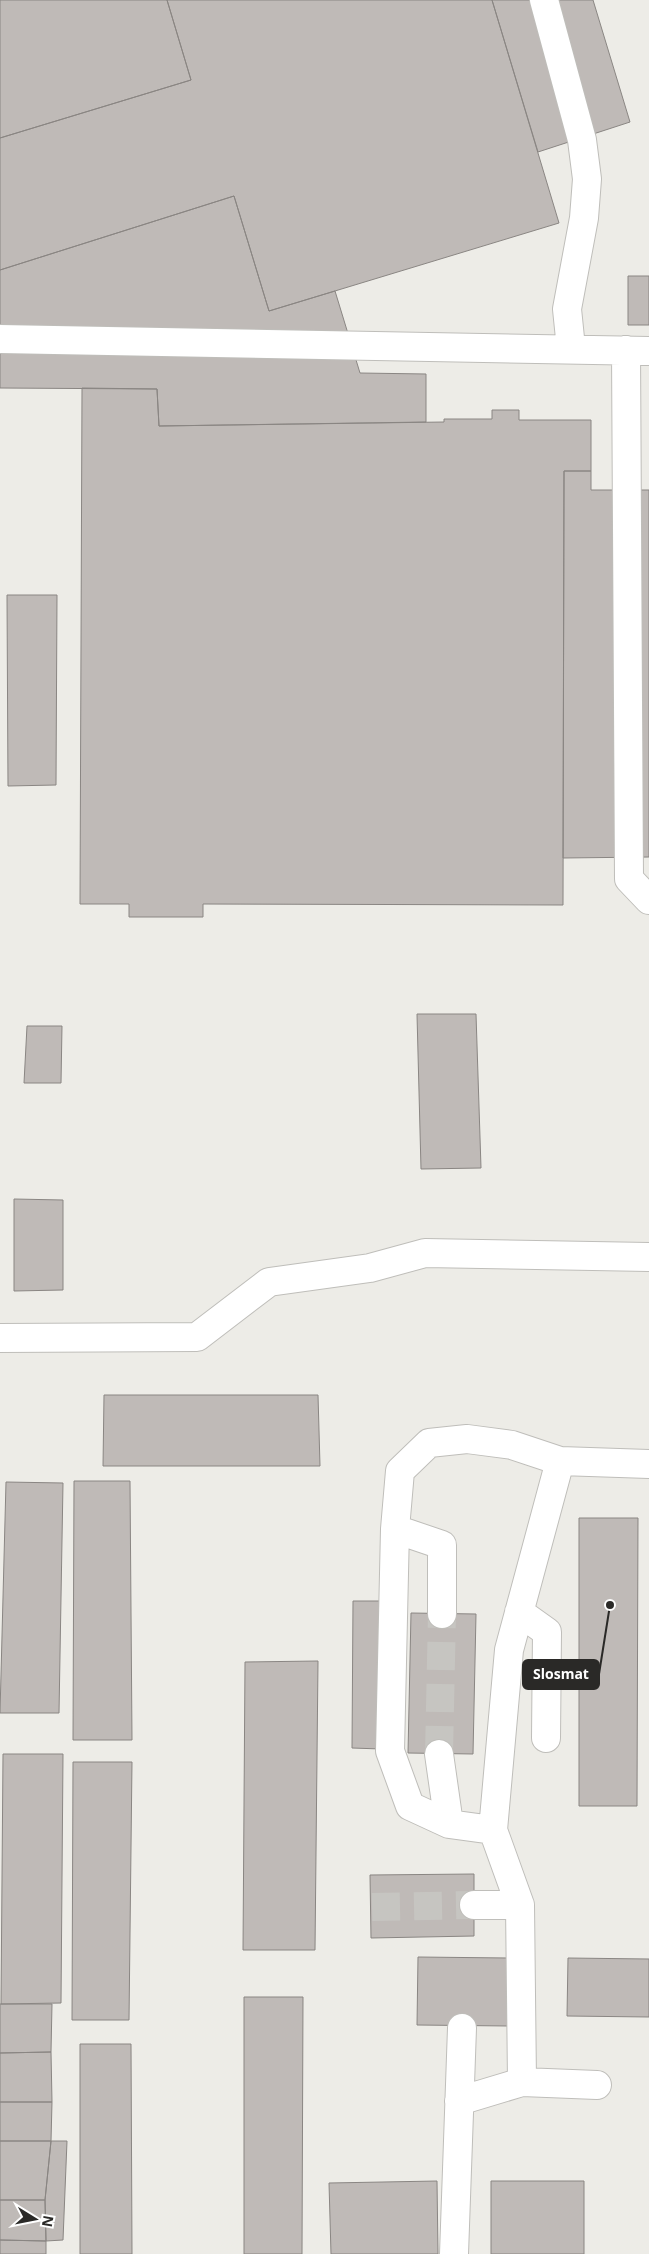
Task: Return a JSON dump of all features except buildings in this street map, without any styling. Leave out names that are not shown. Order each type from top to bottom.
[{"type":"lane","points":[[544,0],[582,140],[587,179],[584,218],[567,309],[571,348]]},
{"type":"lane","points":[[0,339],[638,350],[629,879],[649,900]]},
{"type":"lane","points":[[0,1338],[197,1337],[269,1282],[370,1268],[425,1253],[649,1257]]},
{"type":"lane","points":[[493,1830],[449,1824],[410,1806],[390,1751],[395,1529],[400,1471],[429,1443],[467,1440],[512,1445],[560,1461],[649,1464]]},
{"type":"lane","points":[[522,2082],[520,1904],[493,1830],[509,1650],[560,1461]]},
{"type":"lane","points":[[395,1529],[442,1545],[442,1614]]},
{"type":"lane","points":[[519,1612],[548,1632],[546,1738]]},
{"type":"lane","points":[[439,1754],[449,1824]]},
{"type":"lane","points":[[474,1905],[520,1904]]},
{"type":"lane","points":[[454,2254],[462,2028]]},
{"type":"lane","points":[[460,2101],[522,2082],[597,2085]]},
{"type":"tunnel","points":[[439,1754],[442,1614]]},
{"type":"tunnel","points":[[372,1907],[474,1905]]},
{"type":"place","name":"Slosmat","points":[[610,1605]]}]
